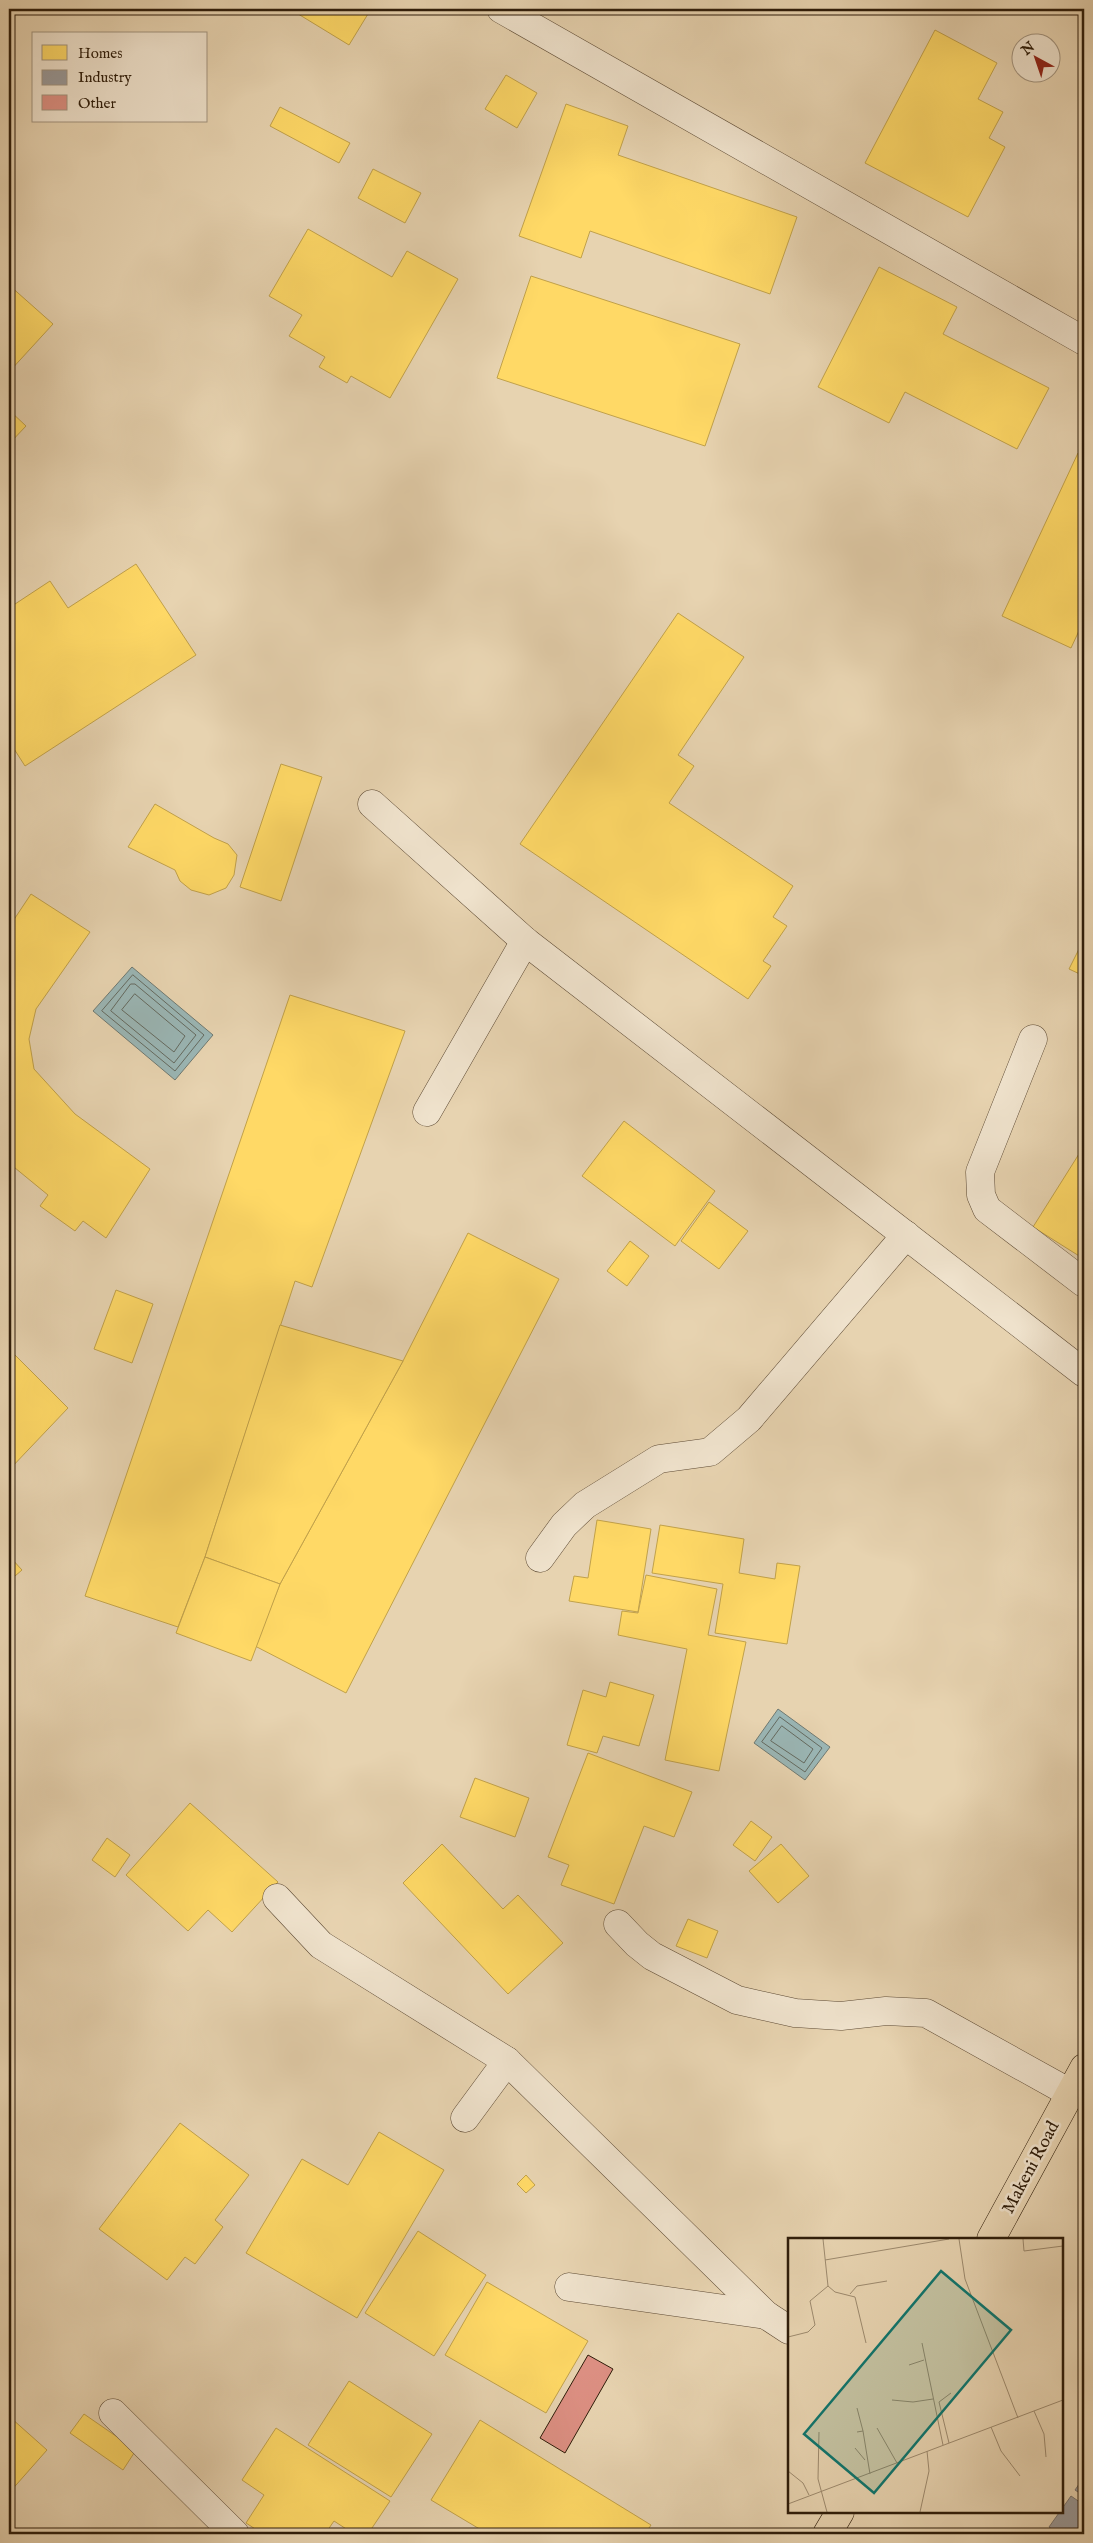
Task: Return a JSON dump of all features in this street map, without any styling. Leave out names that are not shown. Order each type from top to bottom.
[{"type":"main road","name":"Makeni Road","points":[[992,2238],[1084,2068]]},
{"type":"main road","points":[[827,2534],[839,2513]]},
{"type":"street","points":[[501,9],[1084,341]]},
{"type":"street","points":[[372,804],[525,941],[1084,1374]]},
{"type":"street","points":[[427,1112],[525,941]]},
{"type":"street","points":[[1033,1038],[980,1172],[981,1195],[987,1209],[1084,1283]]},
{"type":"street","points":[[540,1558],[564,1525],[585,1505],[659,1459],[710,1452],[748,1420],[906,1235]]},
{"type":"street","points":[[277,1898],[321,1945],[507,2062],[766,2315],[788,2329]]},
{"type":"street","points":[[618,1924],[636,1944],[652,1956],[737,2000],[795,2013],[841,2016],[886,2011],[926,2013],[1070,2093]]},
{"type":"street","points":[[465,2118],[507,2062]]},
{"type":"street","points":[[569,2286],[766,2315]]},
{"type":"street","points":[[113,2413],[235,2534]]},
{"type":"water","points":[[132,967],[213,1035],[175,1080],[93,1011]]},
{"type":"water","points":[[778,1709],[830,1747],[805,1780],[754,1743]]},
{"type":"building: Homes","points":[[290,9],[371,9],[349,45]]},
{"type":"building: Homes","points":[[935,30],[997,63],[978,99],[1003,112],[989,138],[1005,147],[968,217],[865,163]]},
{"type":"building: Homes","points":[[506,75],[537,93],[517,128],[485,109]]},
{"type":"building: Homes","points":[[566,104],[628,126],[618,155],[797,217],[770,294],[590,231],[581,258],[519,236]]},
{"type":"building: Homes","points":[[280,107],[350,143],[339,163],[270,126]]},
{"type":"building: Homes","points":[[373,169],[421,193],[405,223],[358,198]]},
{"type":"building: Homes","points":[[308,229],[392,277],[407,251],[458,279],[390,398],[351,376],[347,383],[319,367],[325,357],[289,336],[302,315],[269,296]]},
{"type":"building: Homes","points":[[879,267],[957,307],[943,334],[1049,388],[1017,449],[905,392],[889,423],[818,387]]},
{"type":"building: Homes","points":[[531,276],[740,344],[705,446],[497,378]]},
{"type":"building: Homes","points":[[9,285],[53,324],[9,372]]},
{"type":"building: Homes","points":[[9,410],[26,426],[9,444]]},
{"type":"building: Homes","points":[[1078,453],[1084,455],[1084,620],[1071,648],[1002,616]]},
{"type":"building: Homes","points":[[136,564],[196,655],[25,766],[9,741],[9,645],[11,643],[9,639],[9,608],[50,581],[68,608]]},
{"type":"building: Homes","points":[[678,613],[744,657],[678,755],[694,766],[669,803],[793,886],[773,917],[787,926],[763,961],[771,966],[748,999],[520,844]]},
{"type":"building: Homes","points":[[281,764],[322,777],[281,901],[240,887]]},
{"type":"building: Homes","points":[[155,804],[228,844],[237,855],[234,875],[226,888],[209,895],[191,890],[180,881],[175,870],[128,847]]},
{"type":"building: Homes","points":[[31,894],[90,932],[36,1009],[29,1039],[34,1069],[75,1114],[150,1169],[106,1238],[83,1221],[75,1231],[40,1206],[48,1195],[9,1163],[9,927]]},
{"type":"building: Homes","points":[[1084,942],[1084,976],[1069,969]]},
{"type":"building: Homes","points":[[290,995],[405,1031],[312,1287],[295,1281],[205,1557],[178,1627],[85,1596]]},
{"type":"building: Homes","points":[[624,1121],[715,1191],[675,1246],[582,1176]]},
{"type":"building: Homes","points":[[1084,1146],[1084,1259],[1033,1227]]},
{"type":"building: Homes","points":[[709,1202],[748,1231],[719,1269],[681,1241]]},
{"type":"building: Homes","points":[[468,1233],[559,1279],[346,1693],[255,1646],[280,1584],[403,1361]]},
{"type":"building: Homes","points":[[630,1241],[649,1256],[627,1286],[607,1271]]},
{"type":"building: Homes","points":[[116,1290],[153,1304],[132,1363],[94,1349]]},
{"type":"building: Homes","points":[[280,1325],[403,1361],[280,1584],[205,1557]]},
{"type":"building: Homes","points":[[9,1349],[68,1408],[9,1470]]},
{"type":"building: Homes","points":[[597,1520],[651,1529],[638,1612],[569,1601],[574,1576],[588,1578]]},
{"type":"building: Homes","points":[[660,1525],[744,1539],[739,1573],[775,1579],[777,1563],[800,1566],[787,1644],[715,1633],[723,1584],[652,1573]]},
{"type":"building: Homes","points":[[205,1557],[280,1584],[251,1661],[176,1633]]},
{"type":"building: Homes","points":[[11,1558],[22,1570],[15,1576],[9,1569]]},
{"type":"building: Homes","points":[[646,1575],[717,1589],[708,1635],[746,1642],[719,1771],[665,1760],[687,1649],[618,1635],[622,1611],[638,1613]]},
{"type":"building: Homes","points":[[610,1682],[654,1695],[639,1746],[603,1736],[597,1753],[567,1745],[583,1690],[606,1697]]},
{"type":"building: Homes","points":[[588,1753],[692,1792],[674,1837],[644,1826],[614,1904],[561,1885],[569,1865],[548,1857]]},
{"type":"building: Homes","points":[[475,1778],[529,1798],[515,1837],[460,1817]]},
{"type":"building: Homes","points":[[190,1803],[278,1882],[232,1932],[208,1910],[188,1931],[126,1875]]},
{"type":"building: Homes","points":[[751,1821],[772,1837],[755,1861],[733,1845]]},
{"type":"building: Homes","points":[[107,1838],[130,1855],[115,1877],[92,1860]]},
{"type":"building: Homes","points":[[442,1844],[503,1909],[518,1895],[563,1943],[508,1994],[403,1883]]},
{"type":"building: Homes","points":[[781,1844],[809,1876],[778,1903],[749,1871]]},
{"type":"building: Homes","points":[[688,1919],[718,1931],[707,1958],[676,1946]]},
{"type":"building: Homes","points":[[180,2123],[249,2175],[215,2220],[223,2227],[195,2264],[185,2257],[167,2280],[99,2229]]},
{"type":"building: Homes","points":[[379,2132],[444,2170],[357,2318],[246,2253],[302,2159],[348,2185]]},
{"type":"building: Homes","points":[[526,2175],[535,2185],[526,2193],[517,2184]]},
{"type":"building: Homes","points":[[418,2231],[486,2275],[434,2356],[365,2313]]},
{"type":"building: Homes","points":[[487,2282],[588,2341],[546,2413],[445,2355]]},
{"type":"building: Homes","points":[[349,2381],[432,2434],[391,2497],[308,2445]]},
{"type":"building: Homes","points":[[84,2414],[136,2450],[123,2470],[70,2433]]},
{"type":"building: Homes","points":[[11,2418],[47,2450],[9,2493],[9,2420]]},
{"type":"building: Homes","points":[[480,2420],[651,2525],[645,2534],[488,2534],[431,2500]]},
{"type":"building: Homes","points":[[276,2428],[390,2501],[368,2534],[354,2534],[334,2521],[325,2534],[263,2534],[246,2523],[264,2495],[242,2480]]},
{"type":"building: Industry","points":[[1084,2477],[1084,2496],[1075,2490]]},
{"type":"building: Industry","points":[[1071,2496],[1084,2505],[1084,2534],[1060,2534],[1049,2527],[1059,2513],[1063,2513],[1063,2507]]},
{"type":"building: Other","points":[[588,2355],[613,2369],[565,2453],[540,2438]]}]
